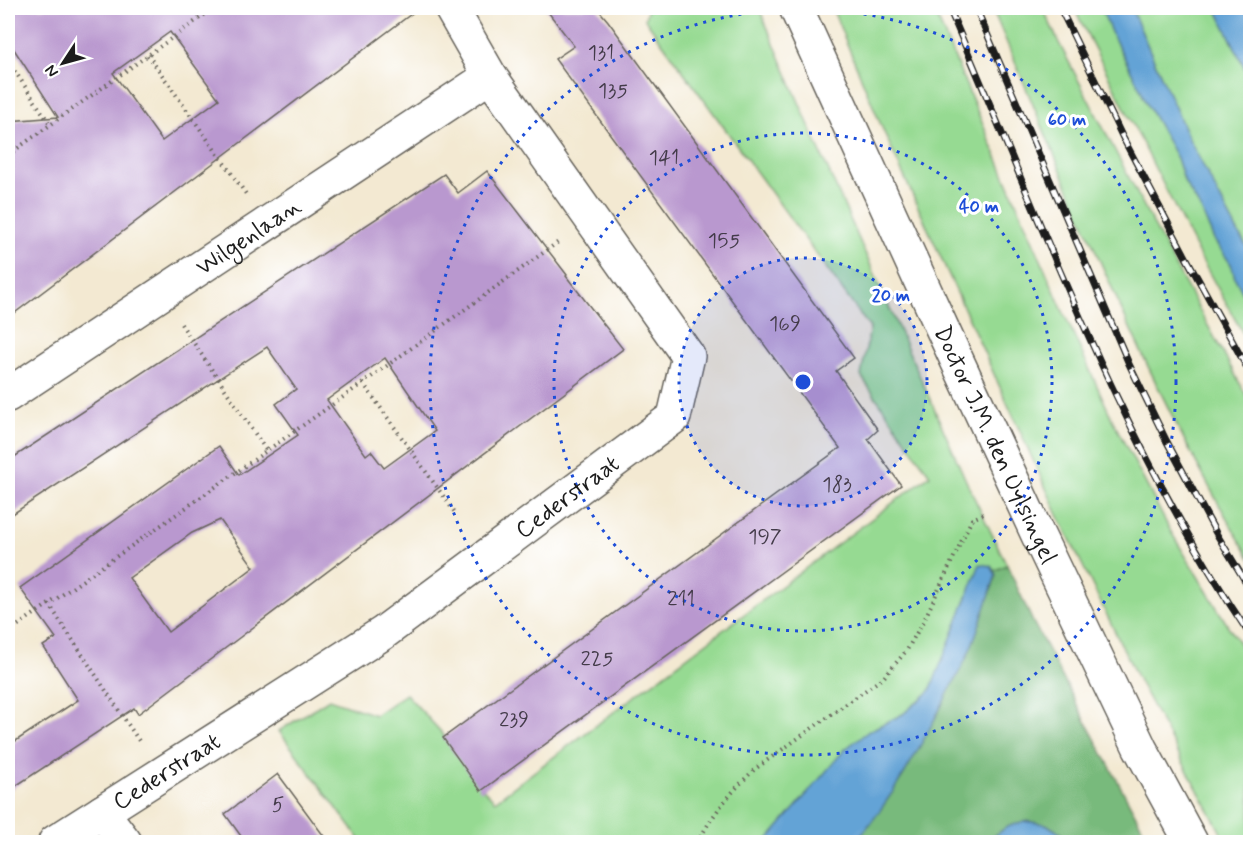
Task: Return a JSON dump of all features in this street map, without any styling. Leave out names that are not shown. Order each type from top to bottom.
[{"type":"street","name":"Cederstraat","points":[[55,843],[383,633],[674,417],[688,356],[490,76],[451,8]]},
{"type":"street","name":"Doctor J.M. den Uylsingel","points":[[796,8],[1020,497],[1140,748],[1191,843]]},
{"type":"street","name":"Wilgenlaan","points":[[8,395],[490,76]]},
{"type":"street","points":[[102,812],[125,843]]},
{"type":"path","points":[[8,155],[214,8]]},
{"type":"path","points":[[148,55],[267,224]]},
{"type":"path","points":[[8,61],[50,124]]},
{"type":"path","points":[[8,632],[363,383],[591,219]]},
{"type":"path","points":[[161,294],[266,450]]},
{"type":"path","points":[[363,383],[456,514]]},
{"type":"path","points":[[698,843],[711,819],[736,787],[755,769],[884,677],[907,650],[925,618],[972,519],[1020,497]]},
{"type":"path","points":[[49,604],[160,775]]},
{"type":"green space","points":[[648,8],[759,8],[968,485],[1007,565],[994,571],[991,566],[953,636],[930,691],[903,714],[869,731],[766,842],[362,842],[279,731],[329,699],[375,715],[406,694],[442,733],[479,785],[495,801],[930,475],[861,376],[870,328],[645,19]]},
{"type":"green space","points":[[832,8],[933,8],[1062,309],[1113,421],[1171,532],[1250,659],[1250,842],[1226,842],[1140,683],[1058,515],[883,130]]},
{"type":"green space","points":[[992,8],[1043,8],[1173,262],[1250,402],[1250,558],[1212,492],[1143,357]]},
{"type":"green space","points":[[1074,8],[1102,8],[1111,32],[1144,99],[1177,158],[1185,183],[1201,209],[1214,240],[1231,264],[1235,278],[1250,307],[1250,346],[1198,253]]},
{"type":"green space","points":[[1131,8],[1216,8],[1250,79],[1250,251],[1189,139]]},
{"type":"green space","points":[[1007,565],[1033,622],[1150,842],[1074,842],[1046,824],[1007,827],[986,842],[855,842],[902,777],[937,715],[971,647],[996,576],[994,571]]},
{"type":"water","points":[[1101,8],[1131,8],[1189,139],[1250,251],[1250,307],[1235,278],[1231,264],[1214,240],[1201,209],[1185,183],[1177,158],[1144,99]]},
{"type":"water","points":[[1216,8],[1250,8],[1250,79]]},
{"type":"water","points":[[980,564],[991,566],[996,575],[969,652],[915,755],[868,826],[855,842],[766,842],[845,749],[869,731],[903,714],[930,691]]},
{"type":"water","points":[[1024,821],[1046,824],[1074,842],[986,842],[1007,827]]},
{"type":"building","points":[[8,8],[419,8],[8,318],[8,121],[58,117],[8,40]],"holes":[[[170,32],[219,99],[162,141],[113,73]]]},
{"type":"building","points":[[545,8],[597,8],[608,21],[854,358],[836,371],[878,430],[868,439],[901,485],[481,791],[443,738],[840,448],[555,59],[574,46]]},
{"type":"building","points":[[487,171],[623,349],[138,714],[134,708],[8,791],[8,746],[78,700],[43,646],[56,638],[20,588],[219,446],[239,475],[298,435],[276,404],[296,389],[267,347],[8,517],[8,461],[444,174],[458,193]],"holes":[[[385,358],[435,431],[384,468],[371,451],[366,455],[327,400]],[[220,520],[254,567],[168,632],[129,578],[192,533]]]},
{"type":"building","points":[[278,774],[329,843],[246,843],[225,814]]},
{"type":"railway","points":[[949,8],[1050,249],[1122,408],[1161,485],[1204,561],[1250,635]]},
{"type":"railway","points":[[976,8],[1129,364],[1166,440],[1216,533],[1250,589]]},
{"type":"railway","points":[[1060,8],[1122,136],[1250,373]]}]
